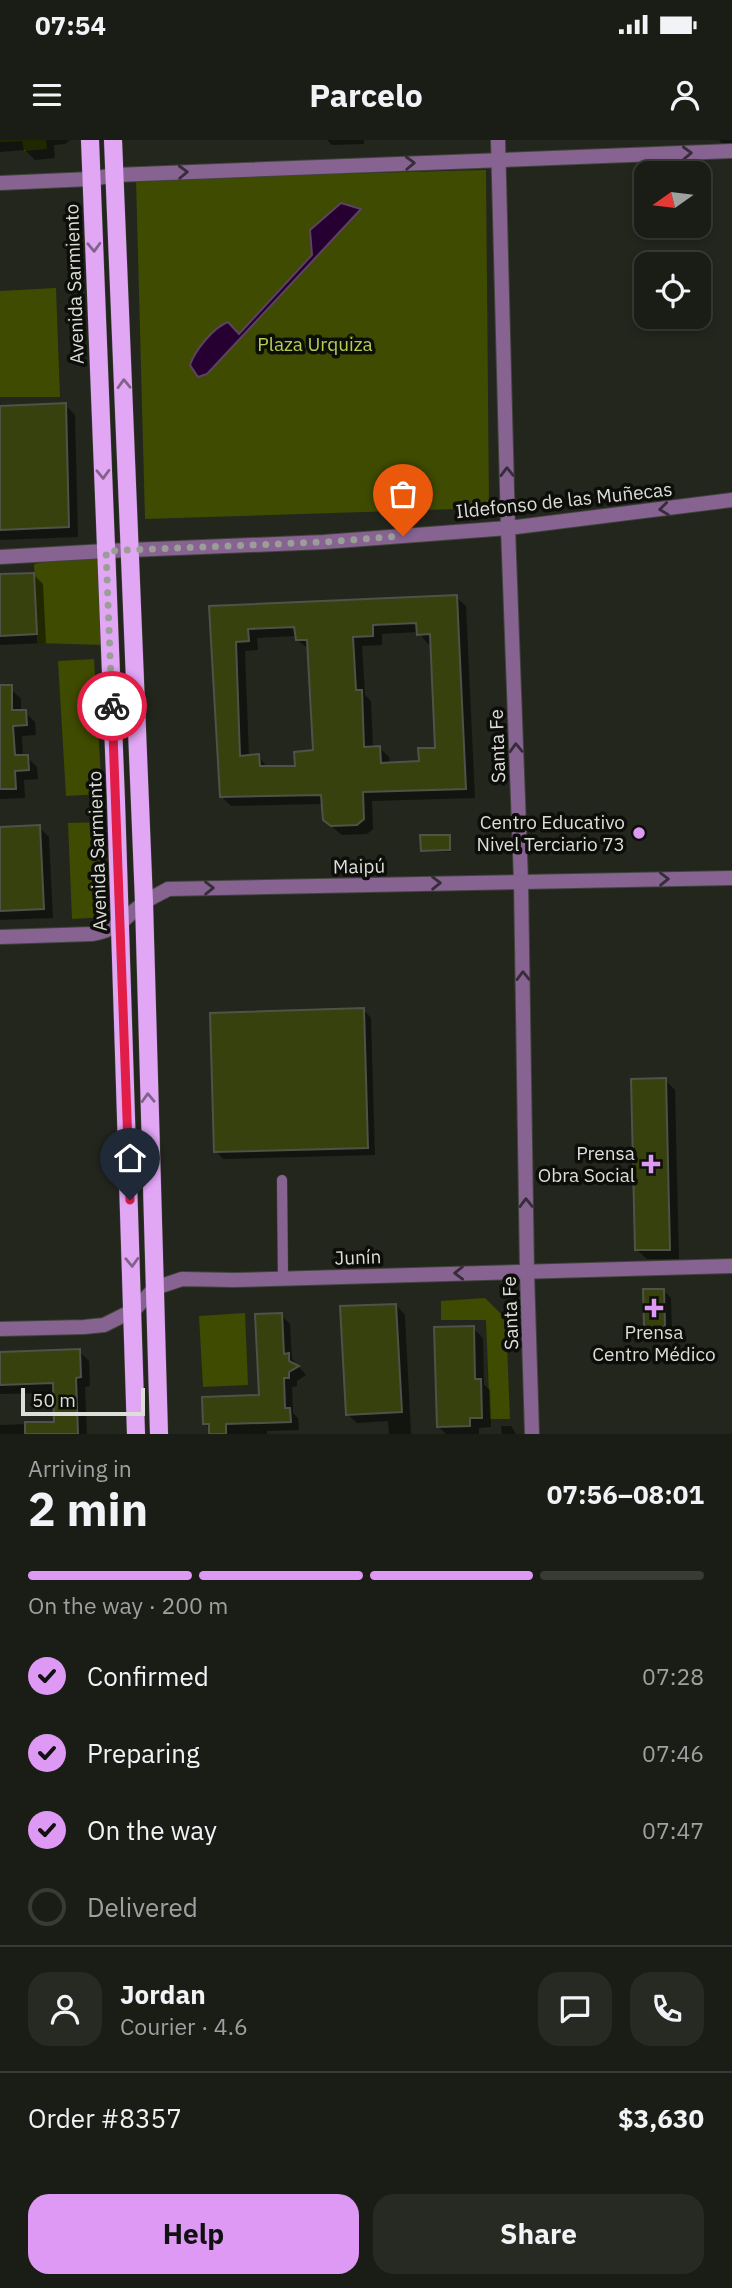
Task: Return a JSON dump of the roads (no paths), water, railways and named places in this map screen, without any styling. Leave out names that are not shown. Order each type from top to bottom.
[{"type":"main road","name":"Avenida Sarmiento","points":[[90,140],[134,1310],[136,1434]]},
{"type":"main road","points":[[113,140],[144,902],[159,1434]]},
{"type":"street","name":"Santa Fe","points":[[498,140],[521,881],[527,1272],[533,1434]]},
{"type":"street","points":[[0,183],[115,175],[732,151]]},
{"type":"street","name":"Ildefonso de las Muñecas","points":[[0,557],[324,542],[508,528],[732,500]]},
{"type":"street","name":"Maipú","points":[[0,937],[92,934],[120,925],[144,902],[169,889],[732,878]]},
{"type":"street","name":"Junín","points":[[155,1288],[182,1279],[732,1266]]},
{"type":"street","points":[[0,1329],[104,1325],[134,1310],[155,1288]]},
{"type":"lane","points":[[282,1180],[283,1278]]},
{"type":"place","name":"Centro Educativo Nivel Terciario 73","points":[[639,833]]},
{"type":"place","name":"Prensa Obra Social","points":[[651,1164]]},
{"type":"place","name":"Prensa Centro Médico","points":[[654,1308]]},
{"type":"park label","name":"Plaza Urquiza","points":[[315,344]]}]
